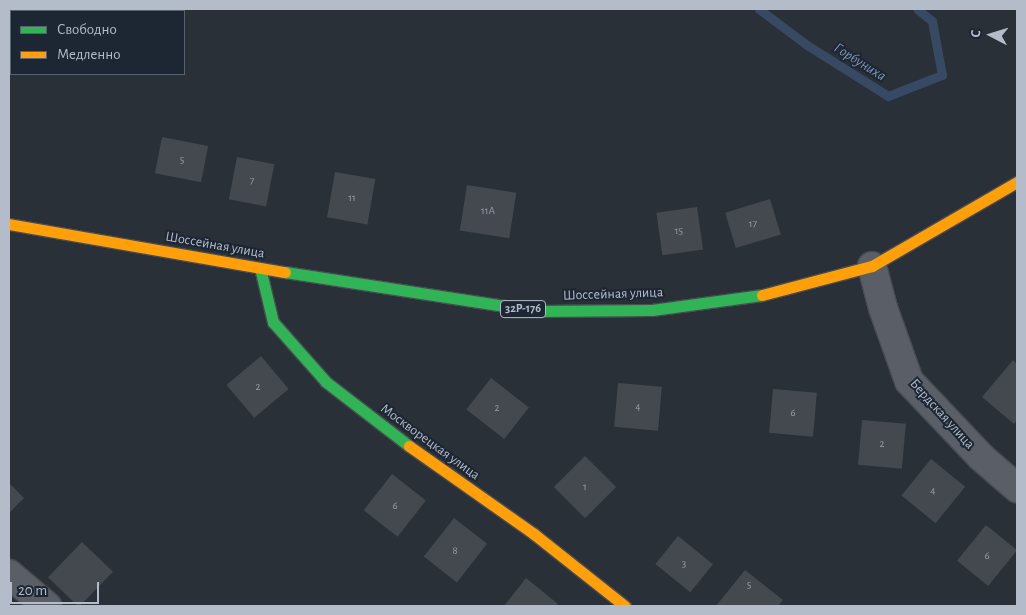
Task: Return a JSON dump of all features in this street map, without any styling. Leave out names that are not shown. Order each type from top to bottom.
[{"type":"main road","name":"Шоссейная улица","points":[[9,224],[260,268],[537,311],[652,310],[763,294],[872,266],[1017,182]]},
{"type":"main road","name":"Москворецкая улица","points":[[260,268],[274,322],[326,382],[380,426],[534,534],[625,606]]},
{"type":"street","name":"Бердская улица","points":[[872,266],[883,308],[909,380],[981,457],[1017,488]]},
{"type":"street","points":[[9,574],[47,606]]},
{"type":"building","points":[[162,137],[208,146],[201,182],[155,173]]},
{"type":"building","points":[[237,157],[274,164],[266,206],[229,199]]},
{"type":"building","points":[[335,172],[375,179],[367,224],[327,217]]},
{"type":"building","points":[[467,185],[516,193],[509,238],[460,230]]},
{"type":"building","points":[[770,199],[781,234],[736,248],[725,213]]},
{"type":"building","points":[[697,207],[703,250],[662,255],[656,213]]},
{"type":"building","points":[[261,356],[289,389],[254,418],[227,385]]},
{"type":"building","points":[[1013,360],[1017,364],[1017,420],[1014,424],[982,397]]},
{"type":"building","points":[[491,378],[529,408],[504,439],[466,410]]},
{"type":"building","points":[[618,383],[662,387],[658,431],[614,427]]},
{"type":"building","points":[[773,389],[817,393],[813,437],[769,433]]},
{"type":"building","points":[[862,420],[906,424],[902,469],[858,465]]},
{"type":"building","points":[[585,456],[616,487],[585,518],[554,487]]},
{"type":"building","points":[[931,459],[965,487],[936,523],[901,496]]},
{"type":"building","points":[[392,474],[426,500],[398,537],[364,510]]},
{"type":"building","points":[[9,483],[24,498],[9,513]]},
{"type":"building","points":[[454,518],[487,544],[457,582],[424,557]]},
{"type":"building","points":[[986,525],[1017,550],[988,586],[957,561]]},
{"type":"building","points":[[678,536],[713,564],[690,592],[655,564]]},
{"type":"building","points":[[82,542],[113,572],[80,606],[48,577]]},
{"type":"building","points":[[745,570],[783,600],[778,606],[716,606]]},
{"type":"building","points":[[526,578],[558,604],[556,606],[504,606]]},
{"type":"waterway","name":"Горбуниха","points":[[759,9],[807,45],[888,96],[942,75],[932,21],[917,9]]},
{"type":"traffic: fast","points":[[260,268],[273,322],[326,382],[409,446]]},
{"type":"traffic: fast","points":[[285,272],[537,311],[652,310],[762,295]]},
{"type":"traffic: slow","points":[[762,295],[872,266],[1017,182]]},
{"type":"traffic: slow","points":[[9,224],[285,272]]},
{"type":"traffic: slow","points":[[409,446],[534,534],[625,606]]}]
